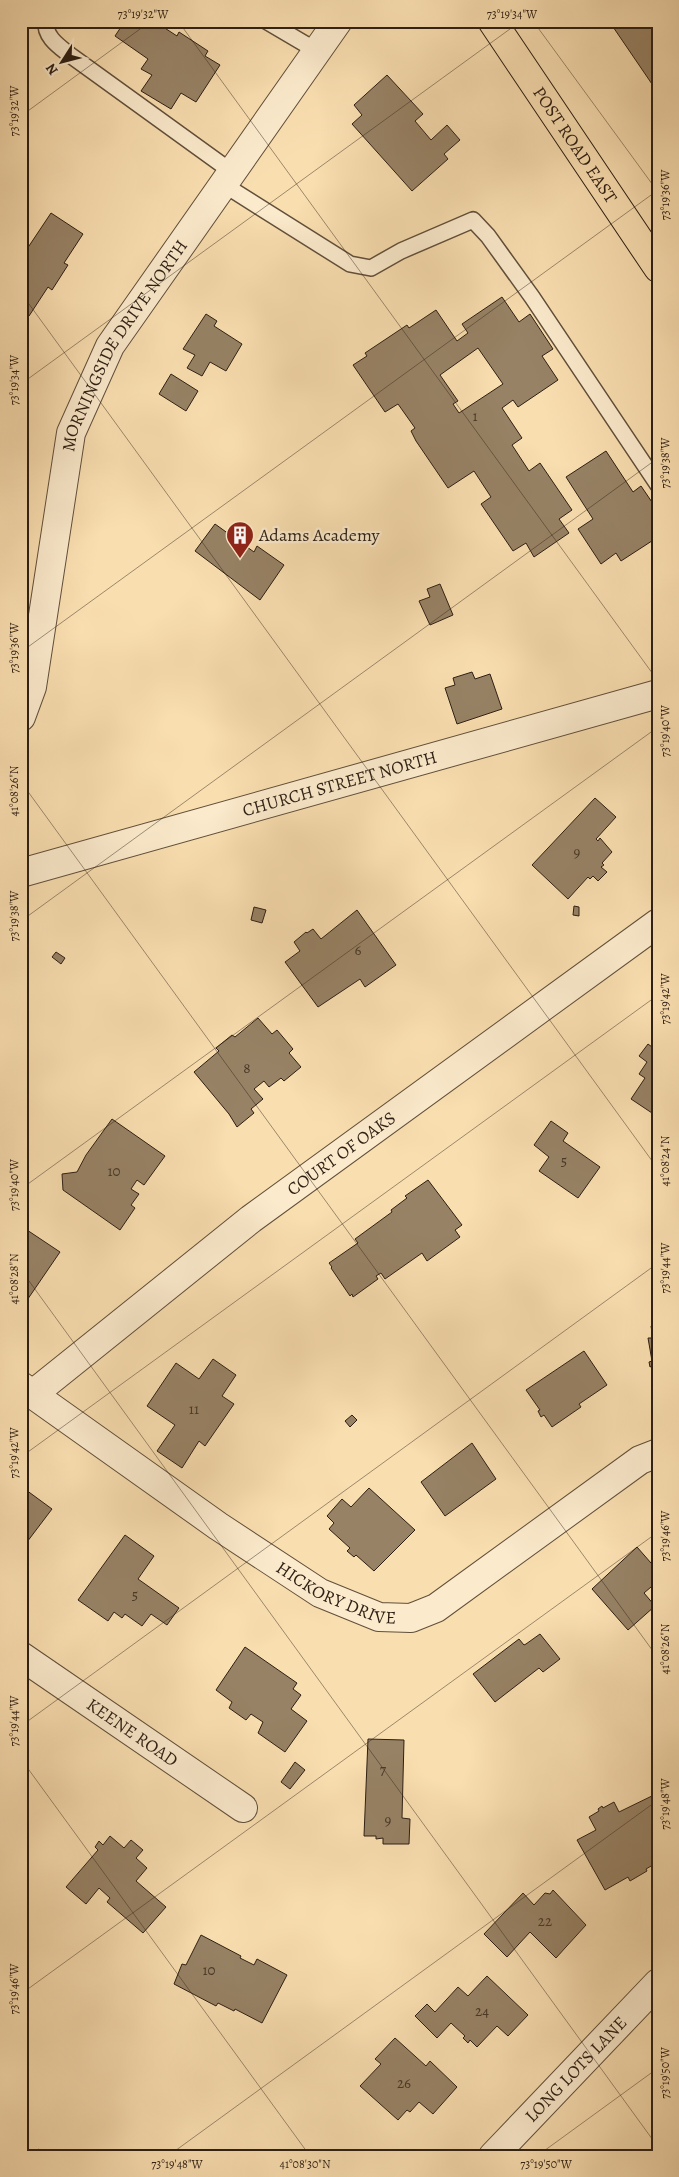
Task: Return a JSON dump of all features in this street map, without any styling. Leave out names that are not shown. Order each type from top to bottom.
[{"type":"main road","name":"POST ROAD EAST","points":[[492,21],[658,268]]},
{"type":"street","name":"MORNINGSIDE DRIVE NORTH","points":[[21,717],[32,687],[71,433],[110,346],[338,21]]},
{"type":"street","name":"CHURCH STREET NORTH","points":[[21,873],[658,694]]},
{"type":"street","name":"COURT OF OAKS","points":[[27,1390],[251,1219],[658,923]]},
{"type":"street","name":"HICKORY DRIVE","points":[[27,1390],[218,1526],[320,1593],[379,1617],[411,1618],[436,1608],[640,1460],[658,1453]]},
{"type":"street","name":"KEENE ROAD","points":[[21,1656],[243,1808]]},
{"type":"street","name":"LONG LOTS LANE","points":[[493,2156],[658,1983]]},
{"type":"lane","points":[[46,21],[45,26],[52,40],[64,50],[228,178],[350,264],[371,268],[400,251],[473,220],[488,236],[532,297],[658,484]]},
{"type":"lane","points":[[266,21],[317,51]]},
{"type":"building","points":[[125,21],[154,21],[177,36],[179,32],[208,51],[205,56],[220,65],[196,102],[181,93],[171,109],[141,91],[152,75],[141,69],[148,59],[115,36]]},
{"type":"building","points":[[609,21],[658,21],[658,94],[654,87]]},
{"type":"building","points":[[387,75],[423,114],[415,121],[431,140],[447,125],[460,140],[444,154],[448,159],[412,191],[352,124],[362,115],[354,105]]},
{"type":"building","points":[[51,213],[83,234],[64,263],[68,265],[52,290],[48,287],[29,316],[21,311],[21,258]]},
{"type":"building","points":[[502,297],[519,322],[530,314],[553,349],[542,356],[558,380],[518,407],[513,400],[502,408],[522,438],[512,445],[529,471],[540,463],[572,510],[559,519],[569,533],[534,557],[526,543],[513,551],[481,504],[491,497],[474,471],[448,488],[416,441],[411,431],[415,428],[398,404],[385,412],[353,365],[367,356],[365,353],[407,325],[409,328],[436,310],[457,341],[468,333],[462,324]],"holes":[[[478,348],[503,384],[459,413],[453,404],[458,401],[440,375]]]},
{"type":"building","points":[[206,314],[217,321],[214,326],[242,344],[226,371],[210,362],[202,376],[187,368],[195,355],[183,349]]},
{"type":"building","points":[[171,374],[198,391],[186,411],[159,394]]},
{"type":"building","points":[[606,451],[633,492],[641,486],[658,511],[658,537],[621,561],[616,553],[601,564],[578,529],[593,519],[566,477]]},
{"type":"building","name":"Adams Academy","points":[[215,524],[254,552],[257,546],[284,565],[260,600],[195,551]]},
{"type":"building","points":[[440,584],[453,615],[430,625],[419,601],[430,597],[427,589]]},
{"type":"building","points":[[472,672],[475,679],[490,674],[502,709],[457,724],[445,688],[455,685],[453,678]]},
{"type":"building","points":[[595,798],[616,817],[596,839],[598,841],[600,838],[612,852],[602,863],[604,865],[601,867],[607,872],[598,881],[593,876],[590,879],[588,877],[568,899],[532,865]]},
{"type":"building","points":[[574,906],[579,907],[579,916],[573,915]]},
{"type":"building","points":[[254,907],[266,910],[262,923],[251,920]]},
{"type":"building","points":[[357,910],[396,965],[365,987],[360,979],[318,1007],[285,962],[300,951],[294,942],[306,932],[313,929],[321,939]]},
{"type":"building","points":[[56,952],[65,958],[61,964],[52,957]]},
{"type":"building","points":[[258,1018],[272,1034],[277,1030],[293,1049],[289,1053],[301,1067],[284,1081],[281,1078],[269,1087],[264,1081],[254,1089],[263,1099],[251,1109],[254,1113],[237,1127],[229,1114],[194,1072],[219,1051],[216,1048],[232,1035],[235,1037]]},
{"type":"building","points":[[648,1044],[656,1050],[658,1047],[658,1117],[631,1099],[645,1078],[639,1074],[647,1062],[639,1056]]},
{"type":"building","points":[[112,1119],[165,1156],[144,1185],[137,1180],[131,1189],[139,1194],[131,1205],[135,1208],[120,1230],[63,1190],[62,1174],[77,1172],[86,1155]]},
{"type":"building","points":[[551,1121],[568,1133],[563,1141],[600,1167],[578,1198],[539,1171],[549,1157],[534,1145]]},
{"type":"building","points":[[428,1180],[462,1225],[455,1230],[460,1237],[427,1261],[422,1253],[385,1279],[381,1273],[376,1276],[378,1279],[353,1297],[352,1294],[350,1296],[329,1263],[358,1243],[355,1239],[392,1212],[391,1210],[407,1198],[405,1196]]},
{"type":"building","points":[[21,1226],[60,1252],[21,1309]]},
{"type":"building","points":[[658,1325],[658,1377],[654,1377],[652,1366],[650,1367],[649,1362],[652,1361],[648,1338],[653,1338],[651,1326]]},
{"type":"building","points":[[584,1351],[607,1385],[579,1404],[581,1407],[552,1427],[544,1415],[541,1417],[538,1411],[540,1410],[526,1390]]},
{"type":"building","points":[[213,1359],[236,1375],[222,1396],[234,1404],[205,1446],[199,1441],[182,1468],[157,1451],[175,1425],[147,1406],[176,1363],[199,1379]]},
{"type":"building","points":[[352,1415],[357,1420],[350,1427],[345,1421]]},
{"type":"building","points":[[472,1443],[496,1479],[445,1516],[421,1482]]},
{"type":"building","points":[[22,1487],[52,1509],[27,1542],[21,1538]]},
{"type":"building","points":[[369,1488],[415,1530],[374,1571],[356,1555],[354,1557],[347,1551],[350,1548],[329,1529],[334,1523],[327,1516],[342,1499],[351,1507]]},
{"type":"building","points":[[125,1535],[154,1556],[138,1579],[179,1608],[167,1625],[151,1614],[142,1626],[125,1614],[122,1618],[114,1612],[108,1621],[78,1600]]},
{"type":"building","points":[[637,1547],[658,1571],[658,1581],[644,1593],[655,1606],[628,1630],[592,1589]]},
{"type":"building","points":[[540,1634],[560,1659],[543,1672],[539,1668],[495,1702],[473,1674],[519,1639],[524,1645]]},
{"type":"building","points":[[245,1647],[297,1683],[293,1689],[301,1695],[291,1709],[307,1721],[285,1752],[258,1733],[263,1722],[251,1714],[246,1720],[229,1708],[232,1702],[216,1690]]},
{"type":"building","points":[[368,1739],[404,1740],[402,1818],[410,1819],[409,1844],[383,1844],[383,1838],[376,1839],[376,1836],[364,1836]]},
{"type":"building","points":[[295,1762],[305,1770],[290,1789],[281,1782]]},
{"type":"building","points":[[21,1765],[27,1769],[21,1778]]},
{"type":"building","points":[[658,1793],[658,1862],[630,1881],[628,1877],[605,1890],[577,1840],[596,1830],[589,1817],[599,1811],[598,1809],[602,1806],[603,1808],[614,1802],[619,1812]]},
{"type":"building","points":[[110,1836],[124,1848],[131,1840],[143,1850],[136,1858],[147,1868],[136,1881],[166,1907],[143,1933],[107,1902],[110,1898],[99,1888],[86,1904],[66,1887],[98,1850],[95,1847],[99,1841],[103,1845]]},
{"type":"building","points":[[553,1890],[586,1925],[556,1958],[530,1932],[507,1957],[484,1934],[523,1893],[534,1905],[545,1893],[550,1894]]},
{"type":"building","points":[[201,1935],[254,1965],[257,1959],[287,1975],[262,2023],[235,2009],[234,2011],[218,2003],[216,2006],[174,1984],[182,1964],[186,1965]]},
{"type":"building","points":[[487,1976],[528,2015],[508,2036],[497,2026],[477,2047],[470,2040],[468,2043],[463,2038],[465,2036],[451,2023],[437,2038],[415,2016],[427,2004],[435,2012],[458,1987],[468,1996]]},
{"type":"building","points":[[395,2038],[426,2066],[430,2061],[457,2087],[433,2114],[419,2102],[410,2112],[407,2110],[398,2120],[360,2086],[381,2064],[375,2059]]},
{"type":"building","points":[[21,2147],[35,2155],[38,2149],[48,2156],[21,2156]]},
{"type":"place","name":"Adams Academy","points":[[240,559]]}]
